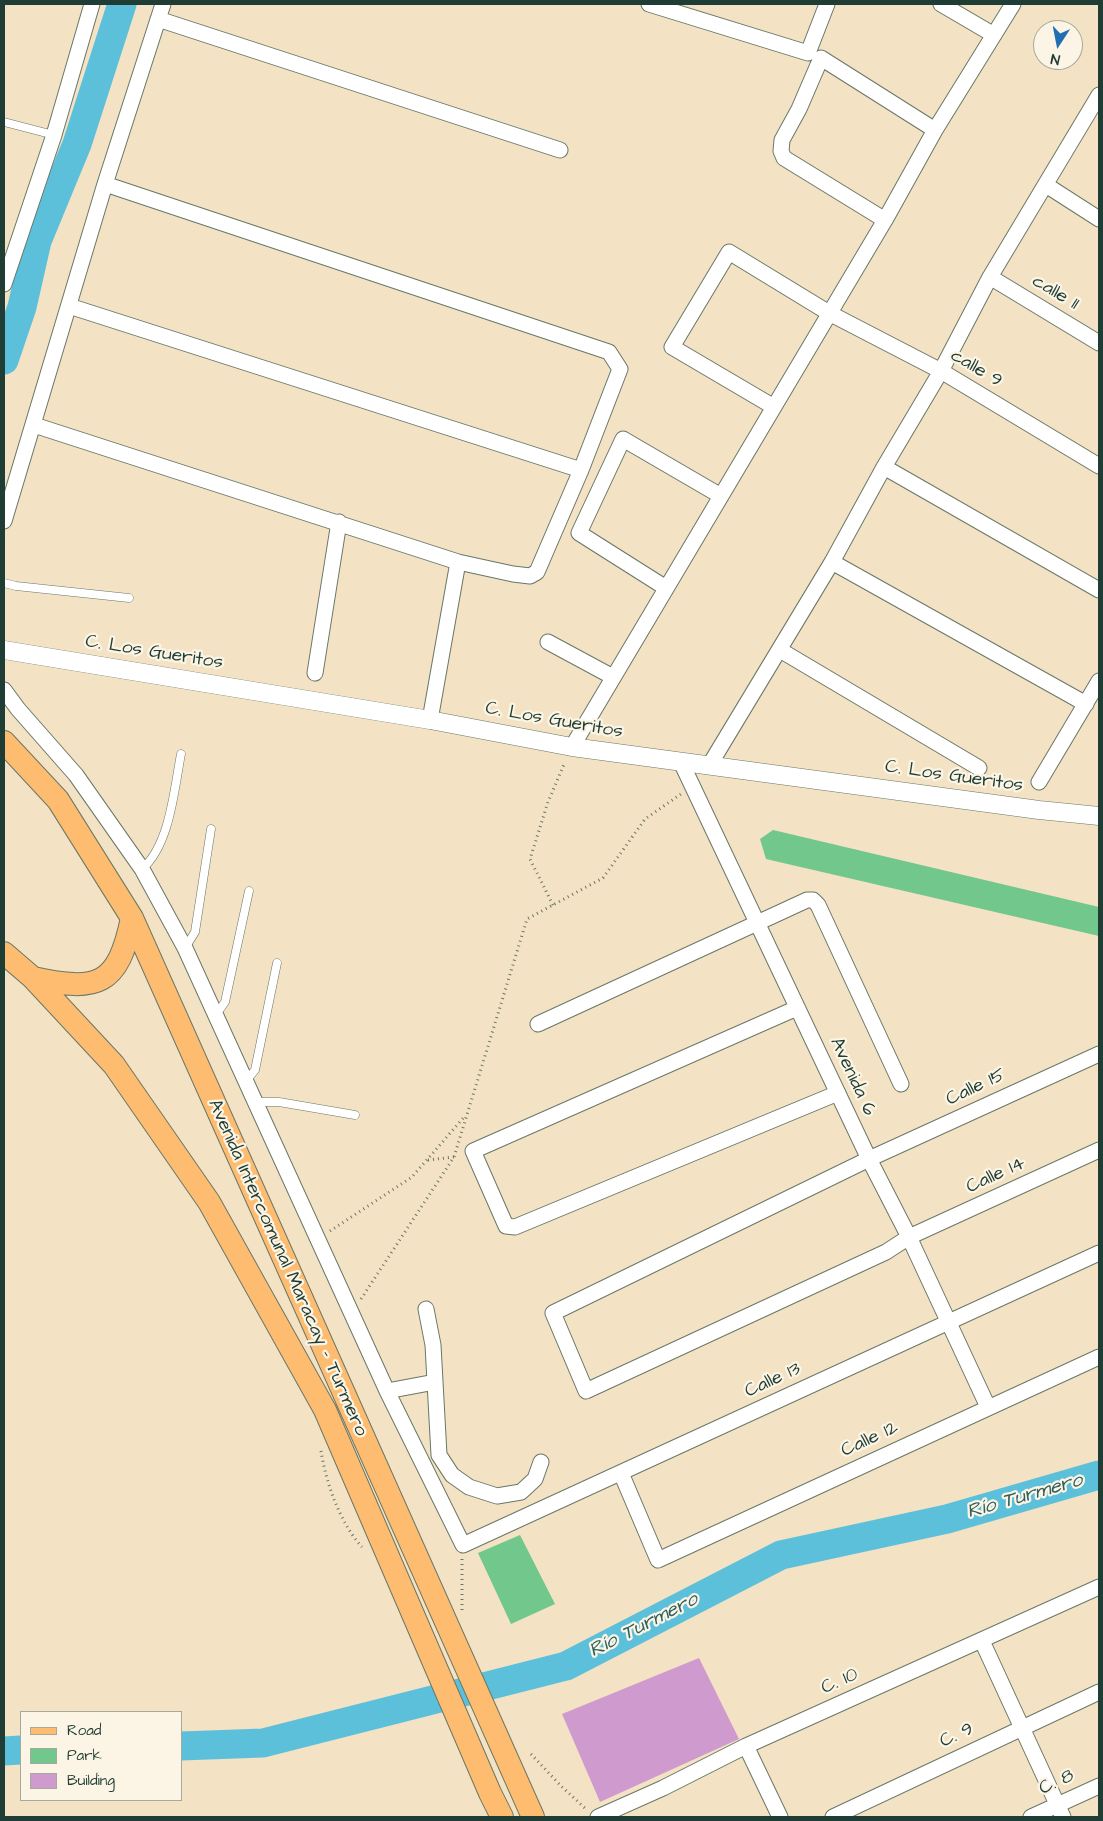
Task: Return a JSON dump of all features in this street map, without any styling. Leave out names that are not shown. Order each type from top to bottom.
[{"type":"main road","name":"Avenida Intercomunal Maracay - Turmero","points":[[4,742],[58,800],[132,918],[532,1817]]},
{"type":"main road","points":[[33,978],[65,985],[97,982],[115,969],[127,942],[132,918]]},
{"type":"main road","name":"Avenida Intercomunal Maracay - Turmero","points":[[4,954],[33,978],[114,1065],[209,1202],[325,1410],[502,1817]]},
{"type":"street","points":[[4,284],[54,135],[92,4]]},
{"type":"street","points":[[4,521],[105,184],[163,4]]},
{"type":"street","points":[[650,4],[808,53],[827,4]]},
{"type":"street","points":[[941,4],[994,35]]},
{"type":"street","points":[[572,747],[885,220],[935,130],[1013,4]]},
{"type":"street","points":[[158,20],[560,150]]},
{"type":"street","points":[[885,220],[784,158],[782,140],[799,108],[821,58],[935,130]]},
{"type":"street","points":[[709,766],[832,562],[884,467],[941,370],[990,278],[1099,95]]},
{"type":"street","points":[[34,425],[458,562],[530,576],[537,572],[581,470],[620,369],[609,352],[105,184]]},
{"type":"street","points":[[1046,186],[1099,219]]},
{"type":"street","name":"calle 9","points":[[774,407],[672,347],[729,252],[829,313],[941,370],[1099,466]]},
{"type":"street","name":"calle 11","points":[[990,278],[1099,343]]},
{"type":"street","points":[[69,306],[581,470]]},
{"type":"street","points":[[666,588],[579,533],[623,439],[721,496]]},
{"type":"street","points":[[884,467],[1099,590]]},
{"type":"street","points":[[315,673],[339,522]]},
{"type":"street","points":[[430,720],[458,562]]},
{"type":"street","points":[[832,562],[1086,704]]},
{"type":"street","points":[[548,642],[613,677]]},
{"type":"street","name":"C. Los Gueritos","points":[[4,650],[430,720],[572,747],[1099,816]]},
{"type":"street","points":[[780,650],[979,768]]},
{"type":"street","points":[[1039,782],[1099,681]]},
{"type":"street","points":[[4,690],[18,710],[76,775],[142,869],[185,948],[351,1314],[462,1545]]},
{"type":"street","name":"Avenida 6","points":[[681,762],[797,1008],[909,1237],[988,1408]]},
{"type":"street","points":[[538,1024],[807,900],[813,900],[818,905],[901,1084]]},
{"type":"street","points":[[797,1008],[473,1151],[506,1226],[515,1227],[838,1093]]},
{"type":"street","name":"Calle 15","points":[[909,1237],[886,1252],[586,1391],[554,1313],[870,1159],[1099,1054]]},
{"type":"street","name":"Calle 14","points":[[909,1237],[1099,1150]]},
{"type":"street","name":"Calle 13","points":[[462,1545],[1099,1253]]},
{"type":"street","points":[[426,1309],[432,1345],[439,1455],[452,1475],[469,1486],[497,1496],[520,1492],[535,1479],[541,1462]]},
{"type":"street","name":"Calle 12","points":[[621,1473],[658,1560],[1099,1357]]},
{"type":"street","points":[[387,1391],[435,1382]]},
{"type":"street","name":"C. 10","points":[[593,1814],[663,1788],[746,1746],[1099,1587]]},
{"type":"street","points":[[982,1641],[1060,1811]]},
{"type":"street","name":"C. 9","points":[[833,1817],[1099,1692]]},
{"type":"street","points":[[746,1746],[780,1817]]},
{"type":"street","name":"C. 8","points":[[1031,1817],[1060,1811],[1099,1786]]},
{"type":"lane","points":[[4,122],[54,135]]},
{"type":"lane","points":[[4,583],[16,586],[129,598]]},
{"type":"lane","points":[[142,869],[149,863],[160,846],[181,754]]},
{"type":"lane","points":[[185,948],[195,932],[211,829]]},
{"type":"lane","points":[[216,1016],[225,1002],[249,892]]},
{"type":"lane","points":[[246,1081],[256,1070],[277,963]]},
{"type":"lane","points":[[254,1102],[279,1102],[355,1114]]},
{"type":"path","points":[[553,905],[530,859],[548,802],[572,747]]},
{"type":"path","points":[[351,1314],[454,1157],[527,919],[603,878],[645,819],[692,787]]},
{"type":"path","points":[[317,1239],[412,1176],[467,1114]]},
{"type":"path","points":[[427,1160],[454,1157]]},
{"type":"path","points":[[319,1442],[325,1476],[350,1534],[368,1552]]},
{"type":"path","points":[[462,1545],[462,1611]]},
{"type":"path","points":[[531,1754],[561,1786],[593,1814]]},
{"type":"green space","points":[[773,830],[1099,907],[1099,936],[766,859],[760,839]]},
{"type":"green space","points":[[520,1535],[555,1604],[511,1624],[478,1553]]},
{"type":"building","points":[[699,1658],[739,1739],[600,1802],[562,1714]]},
{"type":"waterway","points":[[4,360],[22,307],[37,241],[77,144],[122,4]]},
{"type":"waterway","name":"Río Turmero","points":[[182,1746],[263,1743],[566,1666],[781,1555],[947,1519],[1099,1475]]},
{"type":"waterway","name":"Río Turmero","points":[[4,1751],[20,1750]]}]
